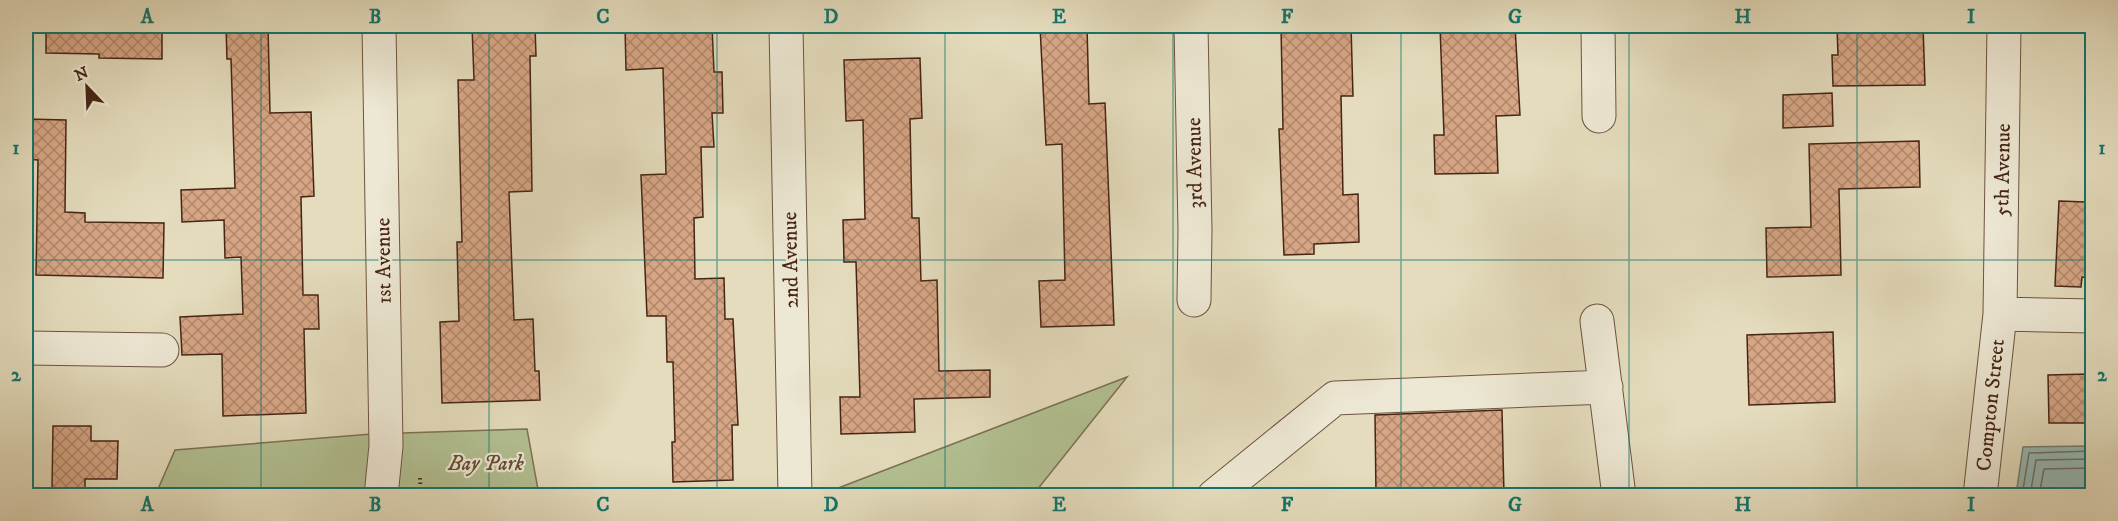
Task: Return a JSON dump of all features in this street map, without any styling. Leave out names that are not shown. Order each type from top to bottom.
[{"type":"street","name":"1st Avenue","points":[[380,26],[386,446],[381,495]]},
{"type":"street","name":"2nd Avenue","points":[[786,26],[795,495]]},
{"type":"street","name":"3rd Avenue","points":[[1191,26],[1194,300]]},
{"type":"street","points":[[1598,26],[1599,116]]},
{"type":"street","name":"5th Avenue","points":[[2000,314],[2004,26]]},
{"type":"street","points":[[2000,314],[2092,316]]},
{"type":"street","name":"Compton Street","points":[[1980,495],[2000,314]]},
{"type":"street","points":[[1597,321],[1619,495]]},
{"type":"street","points":[[26,348],[162,350]]},
{"type":"street","points":[[1215,495],[1335,398],[1606,387]]},
{"type":"green space","points":[[1127,377],[1033,495],[820,495]]},
{"type":"green space","name":"Bay Park","points":[[527,429],[539,495],[155,496],[175,450],[372,434]]},
{"type":"water","points":[[2092,446],[2092,495],[2016,495],[2023,447]]},
{"type":"building","points":[[46,26],[162,26],[162,59],[99,58],[99,54],[46,53]]},
{"type":"building","points":[[226,26],[268,26],[270,113],[311,112],[314,196],[301,197],[303,295],[318,295],[319,329],[304,329],[306,413],[223,416],[222,354],[182,355],[180,317],[243,314],[241,257],[225,258],[224,220],[182,222],[181,190],[235,188],[231,59],[227,59]]},
{"type":"building","points":[[472,26],[535,26],[536,56],[530,56],[532,191],[509,192],[514,320],[533,319],[535,371],[539,371],[540,400],[442,403],[440,322],[459,321],[457,242],[462,242],[458,80],[474,80]]},
{"type":"building","points":[[625,26],[712,26],[714,72],[722,72],[723,113],[712,113],[714,147],[701,147],[703,217],[694,218],[695,279],[724,278],[725,319],[733,319],[738,425],[732,425],[733,480],[673,482],[672,442],[675,442],[673,362],[667,362],[666,316],[647,316],[641,175],[666,174],[663,68],[626,70]]},
{"type":"building","points":[[1040,26],[1087,26],[1089,104],[1105,103],[1114,325],[1041,327],[1039,281],[1065,280],[1062,144],[1046,145]]},
{"type":"building","points":[[1281,26],[1351,26],[1353,96],[1341,96],[1343,195],[1358,194],[1359,242],[1314,244],[1314,254],[1284,255],[1279,129],[1283,129]]},
{"type":"building","points":[[1440,26],[1515,26],[1520,115],[1496,116],[1498,173],[1435,174],[1434,135],[1444,135]]},
{"type":"building","points":[[1837,26],[1923,26],[1925,85],[1833,86],[1832,55],[1838,55]]},
{"type":"building","points":[[920,58],[922,118],[910,119],[912,218],[919,218],[921,281],[937,280],[939,371],[990,370],[990,397],[914,399],[915,432],[841,434],[840,397],[860,397],[856,262],[844,262],[843,220],[865,219],[863,120],[846,121],[844,60]]},
{"type":"building","points":[[1832,93],[1833,126],[1783,128],[1783,95]]},
{"type":"building","points":[[26,119],[66,120],[65,212],[85,213],[85,222],[164,223],[163,278],[36,275],[38,160],[26,159]]},
{"type":"building","points":[[1919,141],[1920,187],[1839,189],[1841,275],[1767,277],[1766,228],[1811,227],[1809,144]]},
{"type":"building","points":[[2059,201],[2086,202],[2085,224],[2092,224],[2092,278],[2082,277],[2081,287],[2055,286]]},
{"type":"building","points":[[1833,332],[1835,402],[1749,405],[1747,335]]},
{"type":"building","points":[[2089,374],[2090,423],[2049,423],[2048,375]]},
{"type":"building","points":[[1502,410],[1504,495],[1376,495],[1375,415]]},
{"type":"building","points":[[53,426],[91,426],[91,441],[118,441],[117,479],[85,479],[85,488],[52,488]]}]
